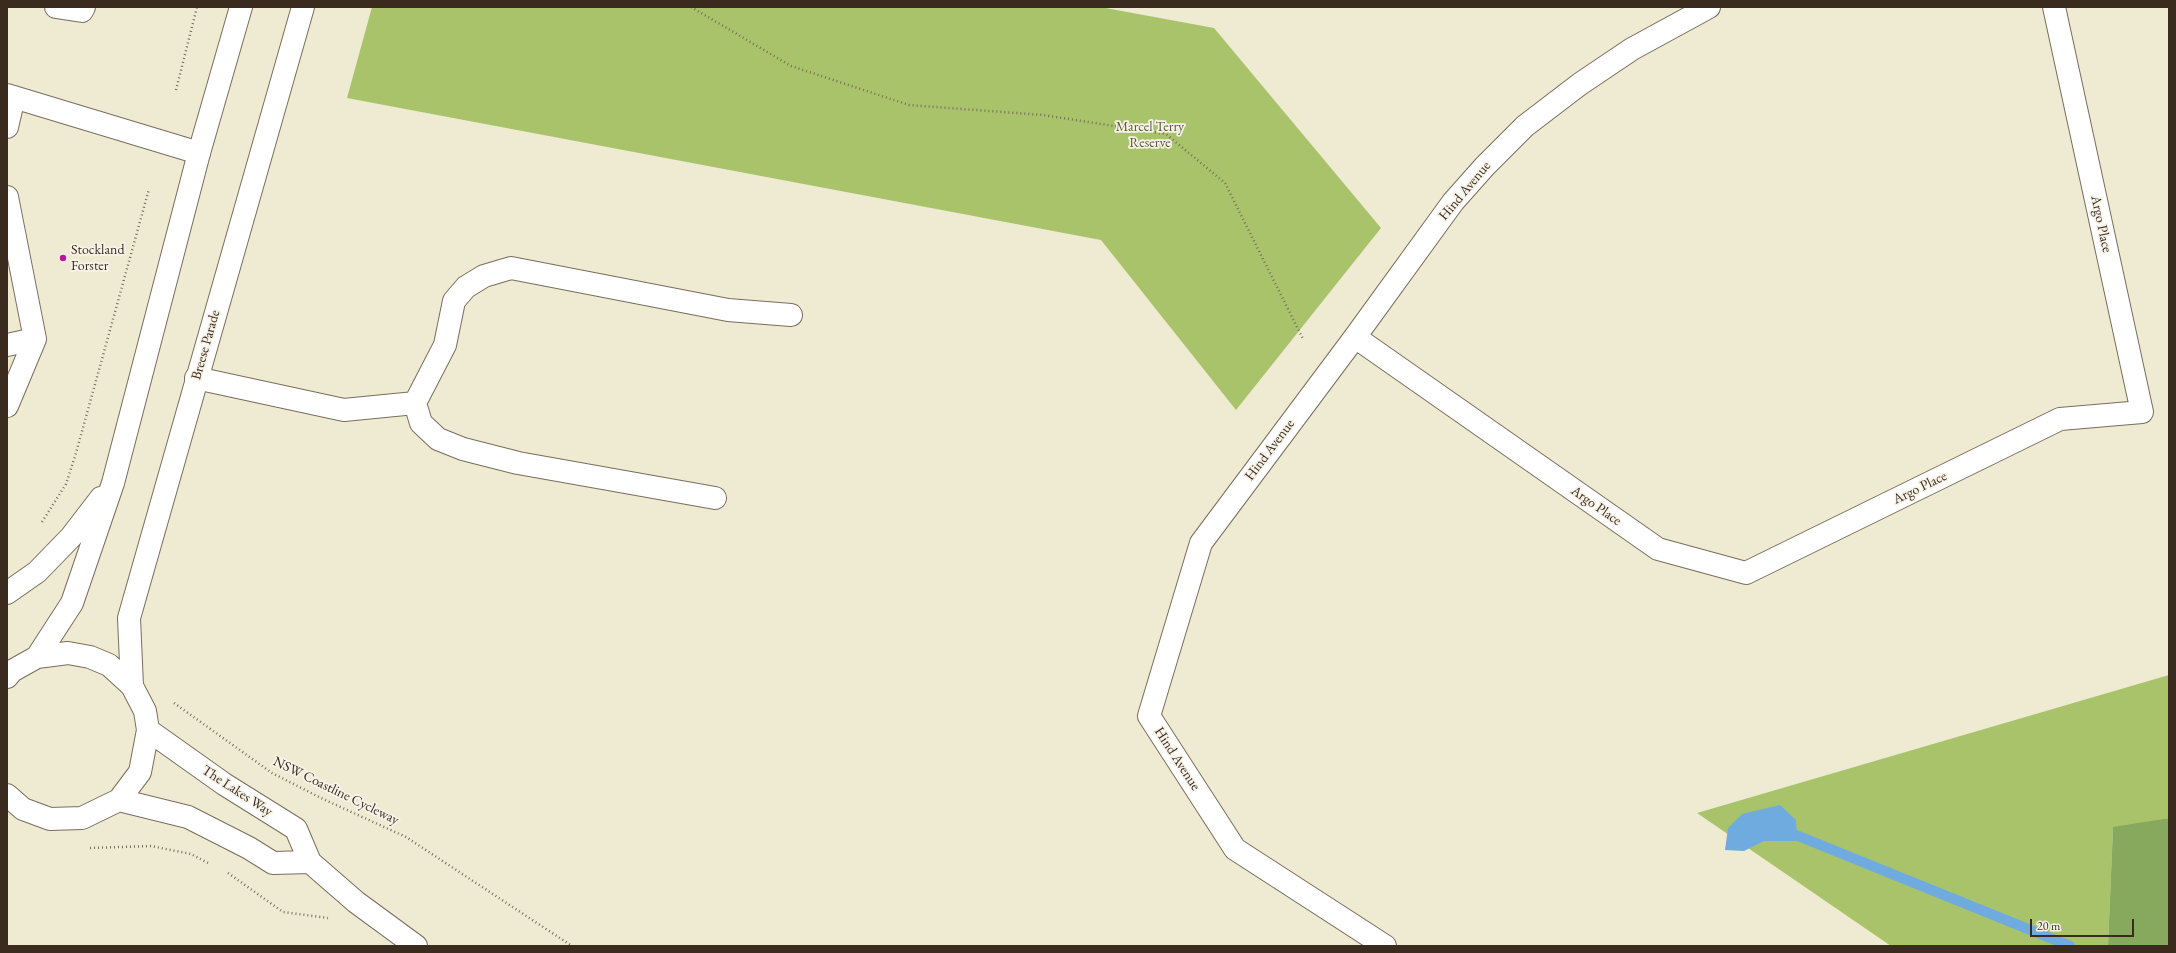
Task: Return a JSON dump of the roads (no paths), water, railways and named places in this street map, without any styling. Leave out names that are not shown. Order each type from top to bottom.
[{"type":"street","points":[[56,7],[82,11],[84,7]]},
{"type":"street","points":[[37,657],[72,603],[113,483],[199,153],[241,7]]},
{"type":"street","name":"Breese Parade","points":[[132,686],[129,618],[196,378],[303,7]]},
{"type":"street","name":"Hind Avenue","points":[[1385,946],[1235,849],[1149,716],[1201,543],[1355,337],[1453,202],[1485,166],[1525,126],[1580,84],[1632,49],[1709,7]]},
{"type":"street","name":"Argo Place","points":[[1355,337],[1658,549],[1746,573],[2060,419],[2142,412],[2054,7]]},
{"type":"street","points":[[7,127],[10,96],[199,153]]},
{"type":"street","points":[[7,197],[13,256],[35,339],[7,406]]},
{"type":"street","points":[[714,498],[518,463],[463,449],[438,439],[421,423],[415,403],[445,345],[454,301],[466,287],[484,276],[511,268],[728,310],[792,315]]},
{"type":"street","points":[[7,345],[35,339]]},
{"type":"street","points":[[196,378],[344,410],[415,403]]},
{"type":"street","points":[[7,592],[37,572],[71,537],[113,483]]},
{"type":"street","points":[[7,795],[23,809],[50,819],[82,818],[119,800],[140,772],[148,730],[145,711],[132,686],[109,665],[90,657],[68,653],[37,657],[9,673]]},
{"type":"street","name":"The Lakes Way","points":[[148,730],[224,784],[296,829],[310,862],[356,902],[416,946]]},
{"type":"street","points":[[119,800],[188,817],[250,848],[273,863],[310,862]]},
{"type":"water","points":[[1780,805],[1796,820],[1797,841],[1764,841],[1744,851],[1725,850],[1728,828],[1742,814]]},
{"type":"waterway","points":[[1786,831],[2070,946]]},
{"type":"place","name":"Stockland Forster","points":[[63,258]]},
{"type":"park label","name":"Marcel Terry Reserve","points":[[1150,136]]}]
